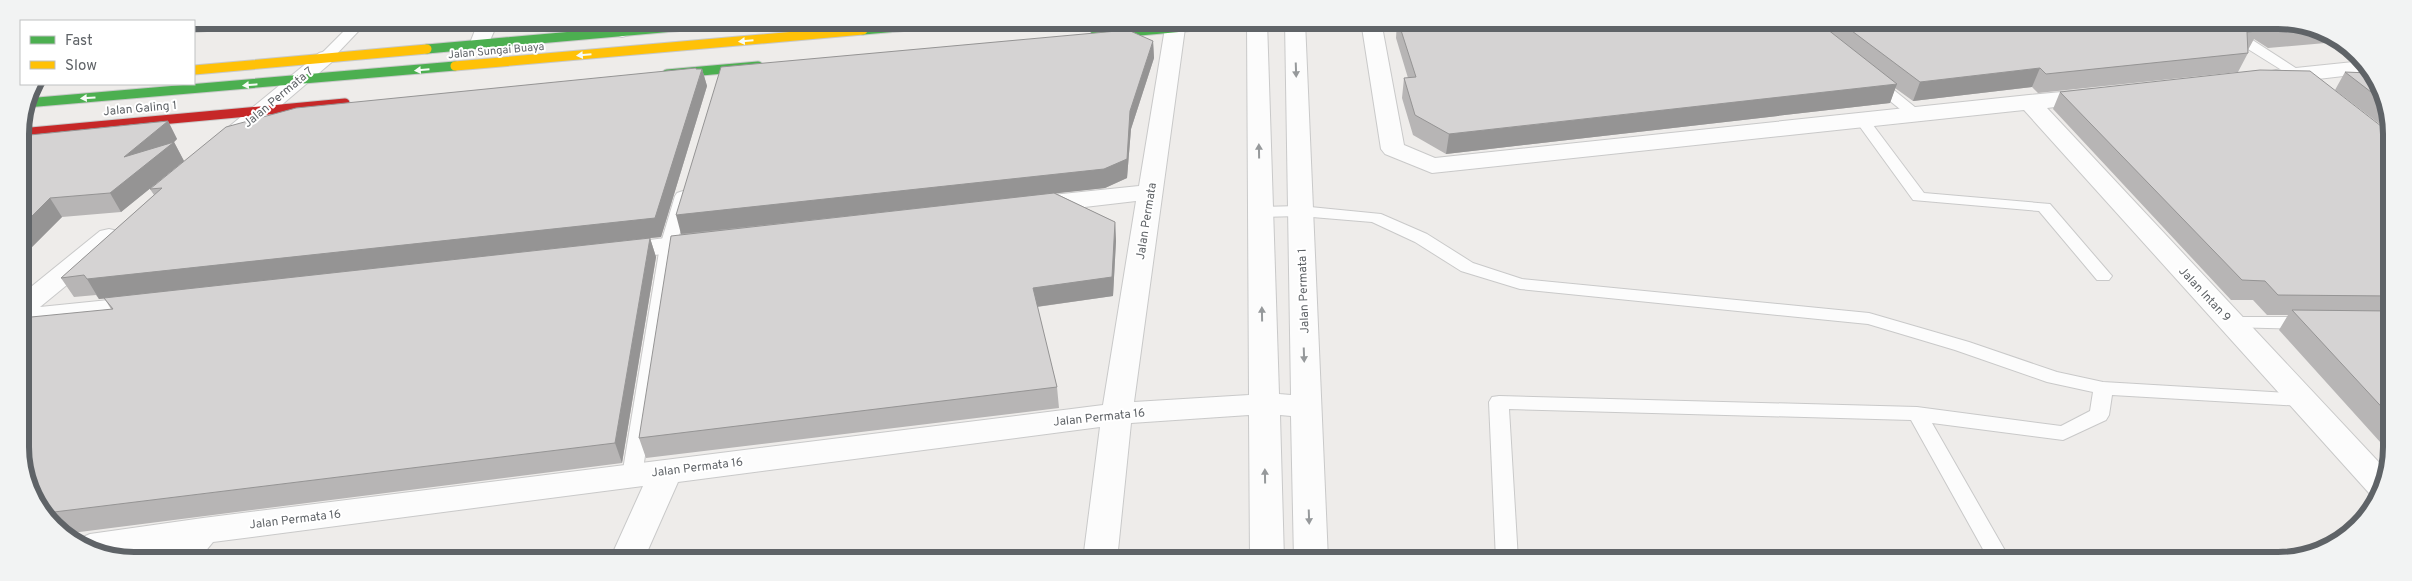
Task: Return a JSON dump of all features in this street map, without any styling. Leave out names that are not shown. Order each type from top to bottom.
[{"type":"street","points":[[480,43],[485,29]]},
{"type":"street","name":"Jalan Sungai Buaya","points":[[195,70],[480,43],[599,29]]},
{"type":"street","name":"Jalan Sungai Buaya","points":[[34,101],[877,29]]},
{"type":"street","points":[[1086,36],[1164,29]]},
{"type":"street","name":"Jalan Permata","points":[[1117,414],[1175,29]]},
{"type":"street","points":[[1257,29],[1267,552]]},
{"type":"street","name":"Jalan Permata 1","points":[[1295,29],[1310,552]]},
{"type":"street","points":[[1371,29],[1393,149],[1432,166],[2119,93]]},
{"type":"street","name":"Jalan Permata 7","points":[[202,161],[326,57]]},
{"type":"street","points":[[653,76],[771,65]]},
{"type":"street","points":[[2258,78],[2360,68]]},
{"type":"street","points":[[2298,74],[2321,92]]},
{"type":"street","name":"Jalan Galing 1","points":[[29,132],[359,102]]},
{"type":"street","name":"Jalan Intan 9","points":[[2029,102],[2378,482]]},
{"type":"street","points":[[1013,207],[1151,192]]},
{"type":"street","points":[[29,303],[126,223]]},
{"type":"street","points":[[589,254],[727,239]]},
{"type":"street","points":[[29,317],[168,301]]},
{"type":"street","name":"Jalan Permata 16","points":[[98,546],[1117,414],[1264,404],[1306,406]]},
{"type":"street","points":[[1101,552],[1117,414]]},
{"type":"street","points":[[630,552],[666,471]]},
{"type":"street","points":[[185,552],[203,531]]},
{"type":"lane","points":[[326,57],[354,29]]},
{"type":"lane","points":[[2226,29],[2298,74]]},
{"type":"lane","points":[[716,88],[721,69]]},
{"type":"lane","points":[[1862,71],[1916,114]]},
{"type":"lane","points":[[1862,120],[1920,197],[2044,207],[2103,276]]},
{"type":"lane","points":[[632,476],[668,246],[688,181]]},
{"type":"lane","points":[[1260,212],[1300,211],[1374,217],[1421,238],[1467,267],[1520,284],[1869,319],[1962,346],[2054,378],[2103,388],[2302,400]]},
{"type":"lane","points":[[2232,323],[2321,323]]},
{"type":"lane","points":[[1507,552],[1499,402],[1918,414],[2063,433],[2099,414],[2103,388]]},
{"type":"lane","points":[[1918,414],[1996,552]]},
{"type":"building","points":[[1401,29],[1827,29],[1897,84],[1449,134],[1415,115],[1404,78],[1416,77]]},
{"type":"building","points":[[1849,29],[2255,29],[2258,31],[2247,32],[2248,53],[2046,74],[2040,68],[1920,82]]},
{"type":"building","points":[[1128,30],[1153,41],[1130,111],[1127,159],[1104,169],[676,215],[721,67]]},
{"type":"building","points":[[696,68],[702,69],[655,218],[87,279],[84,275],[61,278],[162,188],[150,189],[226,127],[296,108]]},
{"type":"building","points":[[2260,70],[2310,71],[2383,128],[2383,296],[2278,295],[2265,281],[2242,280],[2060,92]]},
{"type":"building","points":[[2345,72],[2364,73],[2376,96]]},
{"type":"building","points":[[168,121],[124,157],[174,142],[110,193],[50,198],[29,219],[29,135]]},
{"type":"building","points":[[1054,193],[1115,222],[1112,277],[1033,288],[1057,387],[639,438],[671,236]]},
{"type":"building","points":[[650,238],[615,443],[51,512],[34,481],[30,461],[29,317],[113,309],[104,298]]},
{"type":"building","points":[[2292,310],[2383,311],[2383,408]]},
{"type":"traffic: fast","points":[[427,49],[651,29]]},
{"type":"traffic: fast","points":[[863,30],[875,29]]},
{"type":"traffic: fast","points":[[1095,35],[1162,29]]},
{"type":"traffic: fast","points":[[33,102],[455,66]]},
{"type":"traffic: fast","points":[[667,74],[758,66]]},
{"type":"traffic: slow","points":[[455,66],[863,30]]},
{"type":"traffic: slow","points":[[195,70],[427,49]]},
{"type":"traffic: jam","points":[[29,132],[345,103]]}]
